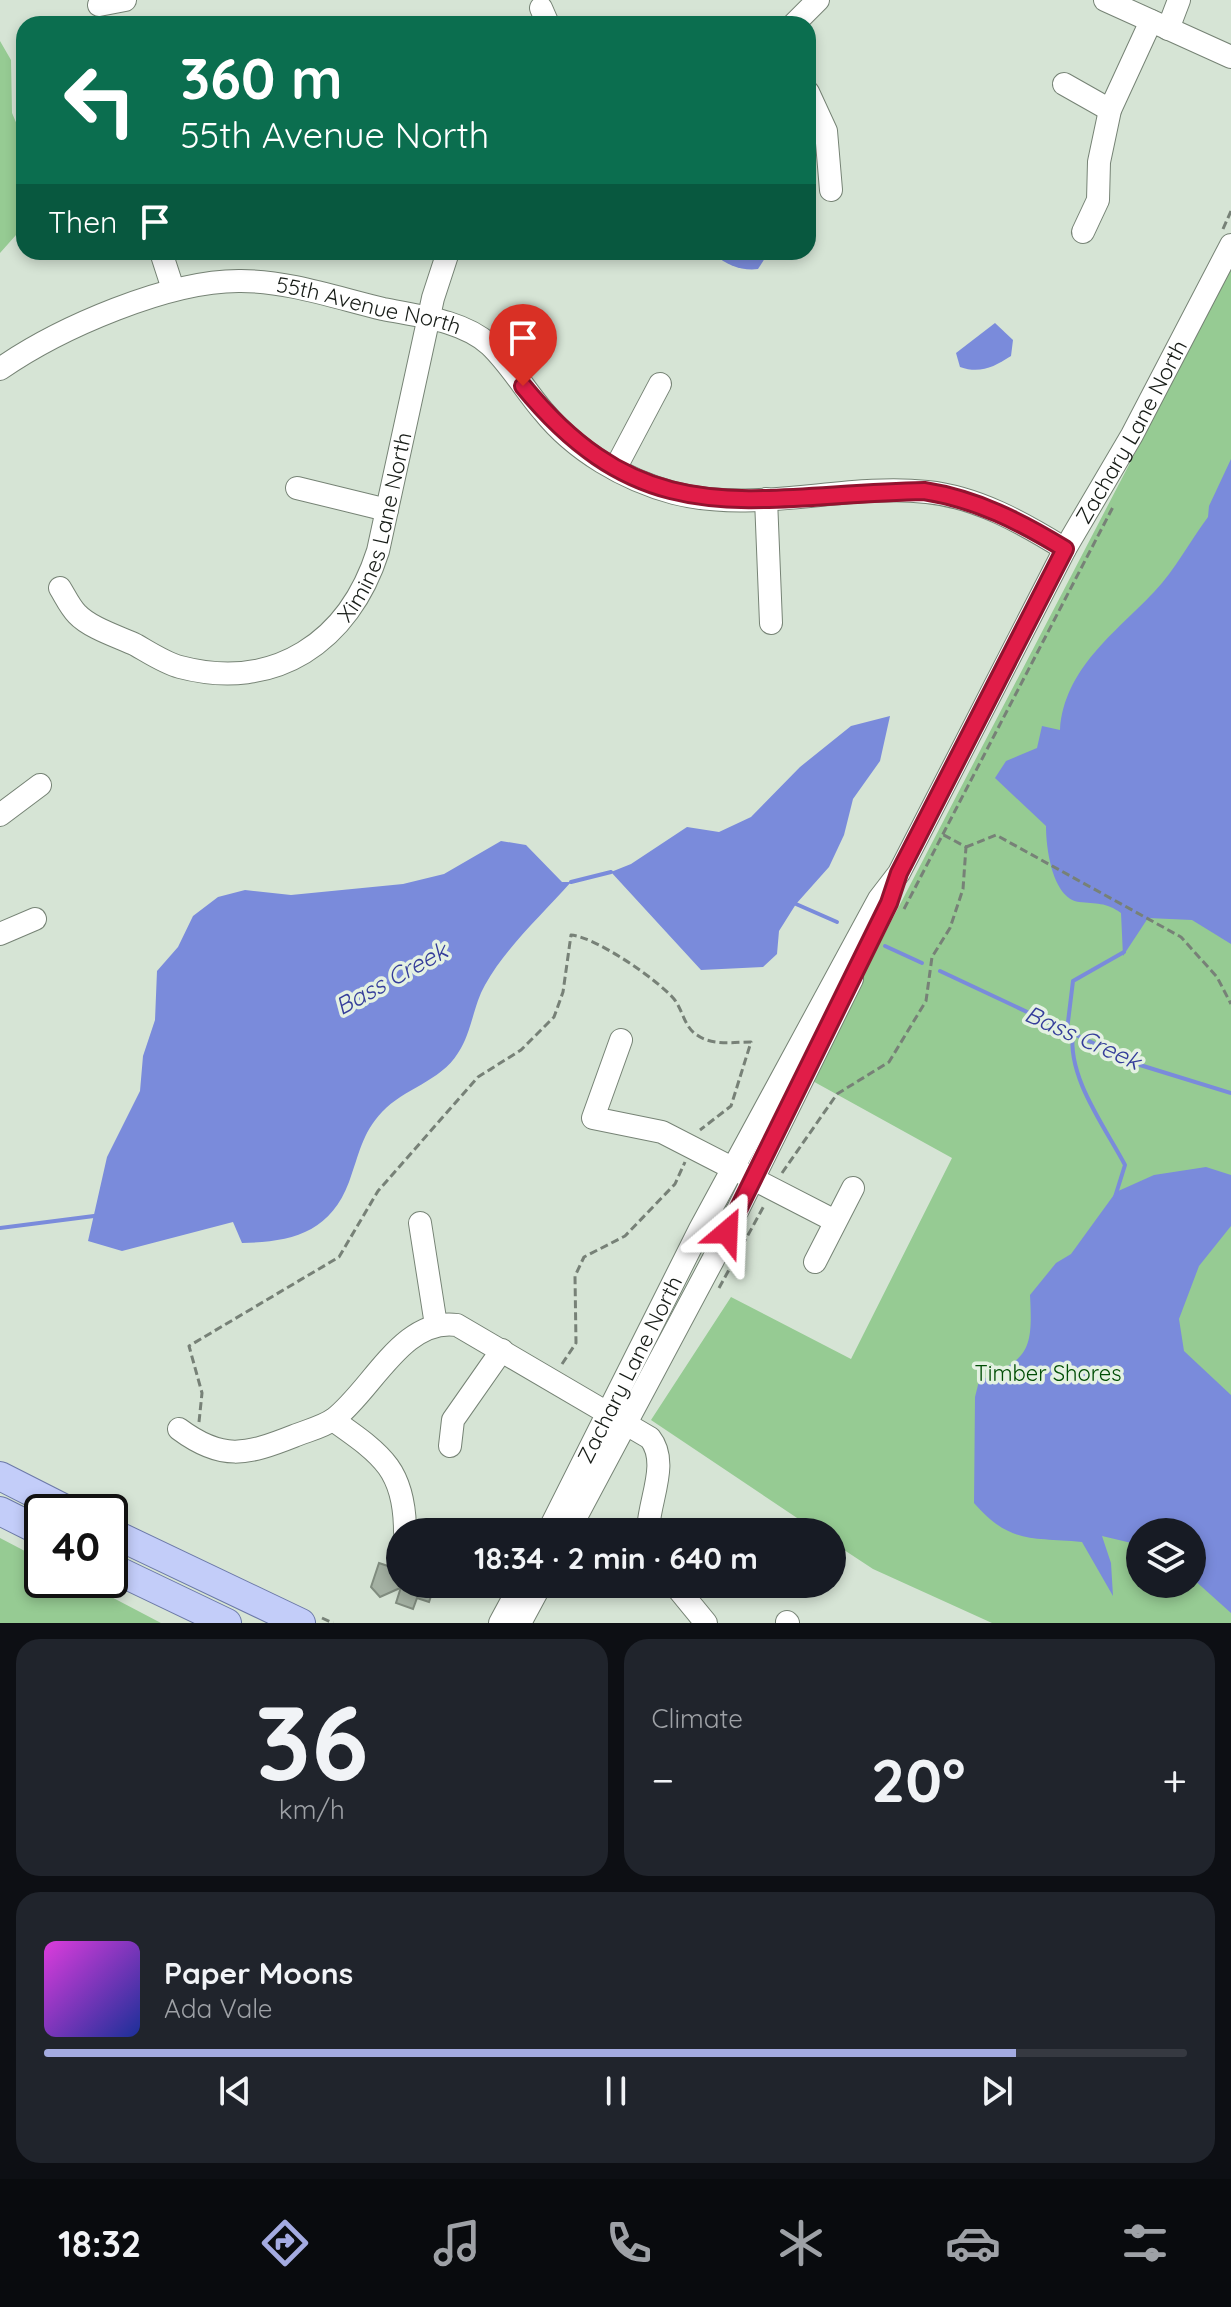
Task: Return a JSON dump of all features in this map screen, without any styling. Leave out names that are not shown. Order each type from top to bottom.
[{"type":"main road","points":[[0,1476],[36,1494]]},
{"type":"main road","points":[[0,1511],[24,1523]]},
{"type":"main road","points":[[128,1541],[301,1623]]},
{"type":"main road","points":[[128,1576],[227,1623]]},
{"type":"street","points":[[99,10],[125,0]]},
{"type":"street","points":[[802,16],[818,0]]},
{"type":"street","points":[[1105,0],[1231,57]]},
{"type":"street","points":[[1083,232],[1098,200],[1099,162],[1110,110],[1159,25],[1179,0]]},
{"type":"street","points":[[1064,84],[1110,110]]},
{"type":"street","points":[[816,109],[826,131],[831,190]]},
{"type":"street","name":"Zachary Lane North","points":[[556,1518],[754,1177],[889,903],[899,873],[1065,549],[1132,435],[1231,245]]},
{"type":"street","points":[[164,260],[173,289]]},
{"type":"street","name":"Ximines Lane North","points":[[60,588],[78,615],[177,666],[239,673],[274,666],[315,647],[349,614],[367,584],[446,260]]},
{"type":"street","name":"55th Avenue North","points":[[0,369],[65,333],[173,289],[241,281],[272,284],[429,319],[469,332],[489,344],[547,416],[573,440],[615,469],[675,493],[712,499],[893,492],[949,495],[1003,514],[1065,549]]},
{"type":"street","points":[[615,469],[660,384]]},
{"type":"street","points":[[297,488],[387,510]]},
{"type":"street","points":[[766,499],[771,623]]},
{"type":"street","points":[[0,815],[40,785]]},
{"type":"street","name":"Zachary Lane North","points":[[574,1518],[617,1416],[733,1168],[879,899],[899,873]]},
{"type":"street","points":[[0,934],[35,919]]},
{"type":"street","points":[[621,1040],[593,1118],[662,1132],[835,1221]]},
{"type":"street","points":[[815,1262],[853,1188]]},
{"type":"street","points":[[420,1223],[436,1325]]},
{"type":"street","points":[[179,1429],[199,1444],[232,1454],[261,1449],[333,1420],[410,1340],[423,1330],[445,1323],[471,1330],[650,1438],[659,1453],[650,1518]]},
{"type":"street","points":[[450,1446],[453,1420],[502,1350]]},
{"type":"street","points":[[333,1420],[378,1451],[394,1472],[405,1502],[405,1518]]},
{"type":"street","points":[[500,1623],[513,1598]]},
{"type":"street","points":[[520,1623],[533,1598]]},
{"type":"street","points":[[685,1598],[706,1623]]},
{"type":"path","points":[[904,909],[1115,503]]},
{"type":"path","points":[[966,847],[996,835],[1181,937],[1217,977],[1231,1004]]},
{"type":"path","points":[[199,1444],[197,1426],[202,1393],[189,1346],[339,1257],[378,1191],[478,1077],[521,1050],[554,1017],[563,992],[571,935],[583,936],[605,949],[671,996],[697,1035],[714,1042],[751,1042],[731,1106],[701,1128],[675,1184],[625,1236],[584,1257],[575,1276],[576,1343],[550,1380]]},
{"type":"green space","points":[[0,41],[11,60],[12,113],[16,122],[16,235],[0,253]]},
{"type":"green space","name":"Timber Shores","points":[[1231,269],[1231,1623],[992,1623],[873,1569],[846,1551],[846,1518],[797,1518],[651,1420],[731,1297],[851,1359],[952,1158],[809,1079]]},
{"type":"green space","points":[[0,1538],[24,1551],[24,1598],[113,1598],[161,1623],[0,1623]]},
{"type":"water","points":[[722,260],[764,260],[758,269]]},
{"type":"water","points":[[995,323],[1013,340],[1011,356],[987,368],[974,370],[960,367],[956,353]]},
{"type":"water","points":[[1231,459],[1231,944],[1192,920],[1148,918],[1123,956],[1121,913],[1106,905],[1079,902],[1062,891],[1052,870],[1046,826],[995,778],[1006,761],[1037,748],[1042,726],[1060,730],[1071,688],[1081,670],[1176,565],[1208,517],[1209,506]]},
{"type":"water","points":[[890,716],[880,761],[853,799],[844,835],[829,867],[796,904],[779,931],[777,954],[763,967],[701,970],[611,872],[631,864],[687,827],[719,832],[751,817],[800,767],[851,726]]},
{"type":"water","points":[[501,841],[526,845],[562,882],[571,882],[514,944],[494,971],[481,993],[463,1045],[450,1063],[391,1104],[375,1120],[365,1136],[341,1199],[331,1213],[307,1231],[292,1237],[260,1242],[242,1243],[233,1222],[122,1251],[88,1241],[107,1157],[140,1091],[143,1056],[155,1020],[157,971],[178,947],[193,916],[218,897],[245,890],[291,895],[403,884],[444,874]]},
{"type":"water","points":[[1206,1167],[1231,1175],[1231,1226],[1199,1266],[1179,1319],[1184,1351],[1231,1395],[1231,1613],[1206,1591],[1206,1518],[1126,1518],[1126,1542],[1102,1536],[1111,1563],[1113,1596],[1082,1542],[1036,1539],[1011,1532],[987,1517],[974,1503],[975,1397],[979,1381],[1018,1359],[1028,1341],[1030,1295],[1056,1263],[1071,1254],[1116,1192],[1154,1175]]},
{"type":"building","points":[[379,1563],[386,1565],[386,1594],[380,1597],[371,1587]]},
{"type":"building","points":[[398,1598],[417,1598],[413,1609],[396,1603]]},
{"type":"waterway","name":"Bass Creek","points":[[571,882],[611,872]]},
{"type":"waterway","name":"Bass Creek","points":[[796,904],[837,922]]},
{"type":"waterway","name":"Bass Creek","points":[[885,946],[922,963]]},
{"type":"waterway","points":[[1067,1030],[1073,981],[1124,952]]},
{"type":"waterway","name":"Bass Creek","points":[[940,971],[1140,1065],[1231,1093]]},
{"type":"waterway","points":[[1073,1033],[1073,1050],[1082,1084],[1125,1165],[1115,1197]]},
{"type":"waterway","name":"Bass Creek","points":[[0,1228],[94,1216]]},
{"type":"route","points":[[523,386],[547,416],[591,454],[641,482],[675,493],[712,499],[766,499],[924,491],[949,495],[1003,514],[1065,549],[899,873],[889,903],[727,1232]]}]
